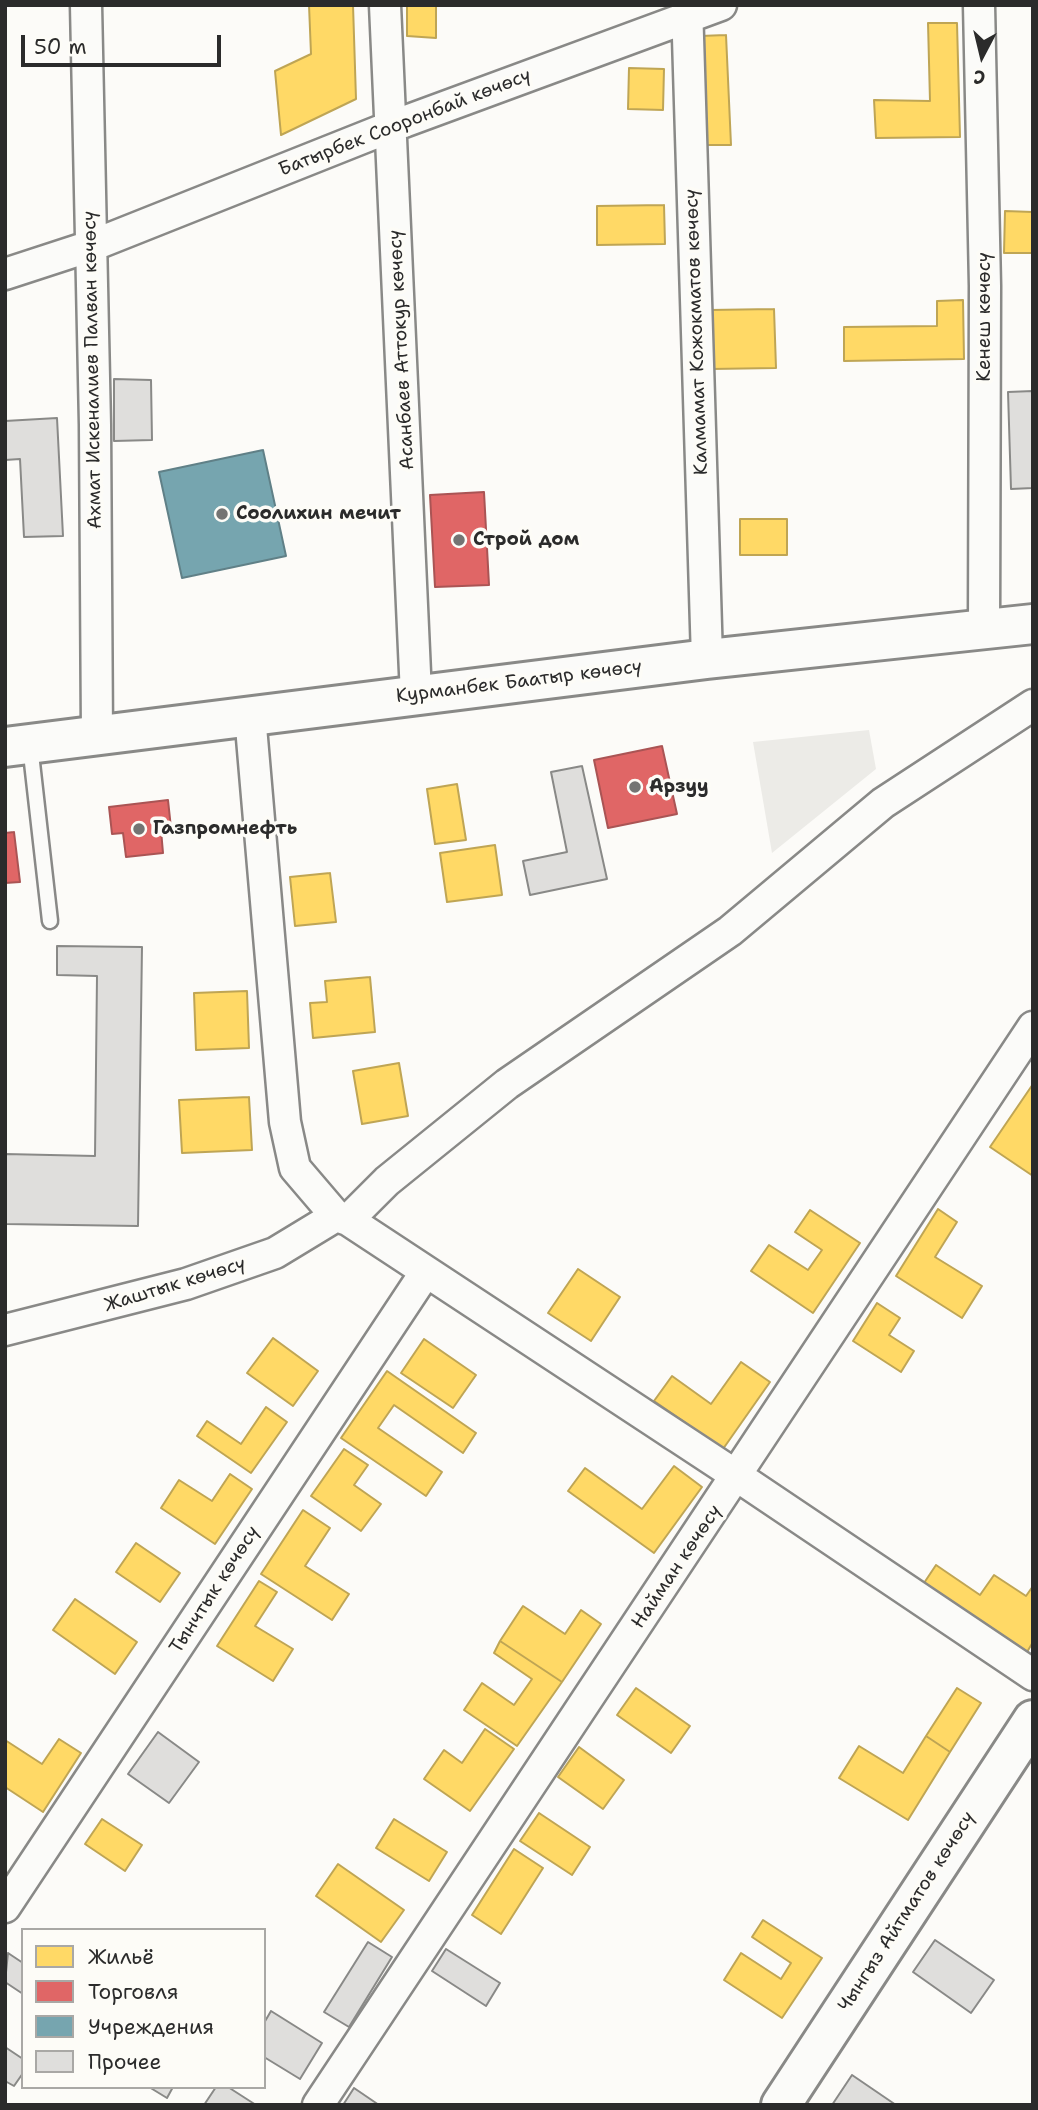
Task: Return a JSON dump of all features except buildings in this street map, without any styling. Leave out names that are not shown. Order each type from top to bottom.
[{"type":"main road","name":"Курманбек Баатыр көчөсү","points":[[18,745],[707,659],[1033,624]]},
{"type":"main road","name":"Чынгыз Айтматов көчөсү","points":[[781,2105],[1033,1720]]},
{"type":"street","name":"Ахмат Искеналиев Палван көчөсү","points":[[86,5],[97,735]]},
{"type":"street","name":"Асанбаев Аттокур көчөсү","points":[[385,5],[416,695]]},
{"type":"street","name":"Батырбек Сооронбай көчөсү","points":[[5,274],[91,246],[688,11],[721,5]]},
{"type":"street","name":"Кенеш көчөсү","points":[[979,5],[985,286],[984,629]]},
{"type":"street","name":"Калмамат Кожокматов көчөсү","points":[[688,11],[707,659]]},
{"type":"street","name":"Жаштык көчөсү","points":[[5,1330],[186,1284],[275,1253],[342,1218],[507,1084],[730,931],[883,803],[1033,705]]},
{"type":"street","points":[[250,715],[285,1122],[295,1168],[342,1218],[737,1476],[1033,1675]]},
{"type":"street","name":"Найман көчөсү","points":[[318,2105],[1033,1027]]},
{"type":"street","name":"Тынчтык көчөсү","points":[[5,1908],[425,1273]]},
{"type":"lane","points":[[18,745],[50,920]]},
{"type":"shaded area","points":[[869,730],[876,769],[772,853],[753,742]]},
{"type":"place","name":"Соолихин мечит","points":[[222,514]]},
{"type":"place","name":"Строй дом","points":[[459,540]]},
{"type":"place","name":"Арзуу","points":[[635,787]]},
{"type":"place","name":"Газпромнефть","points":[[139,829]]}]
